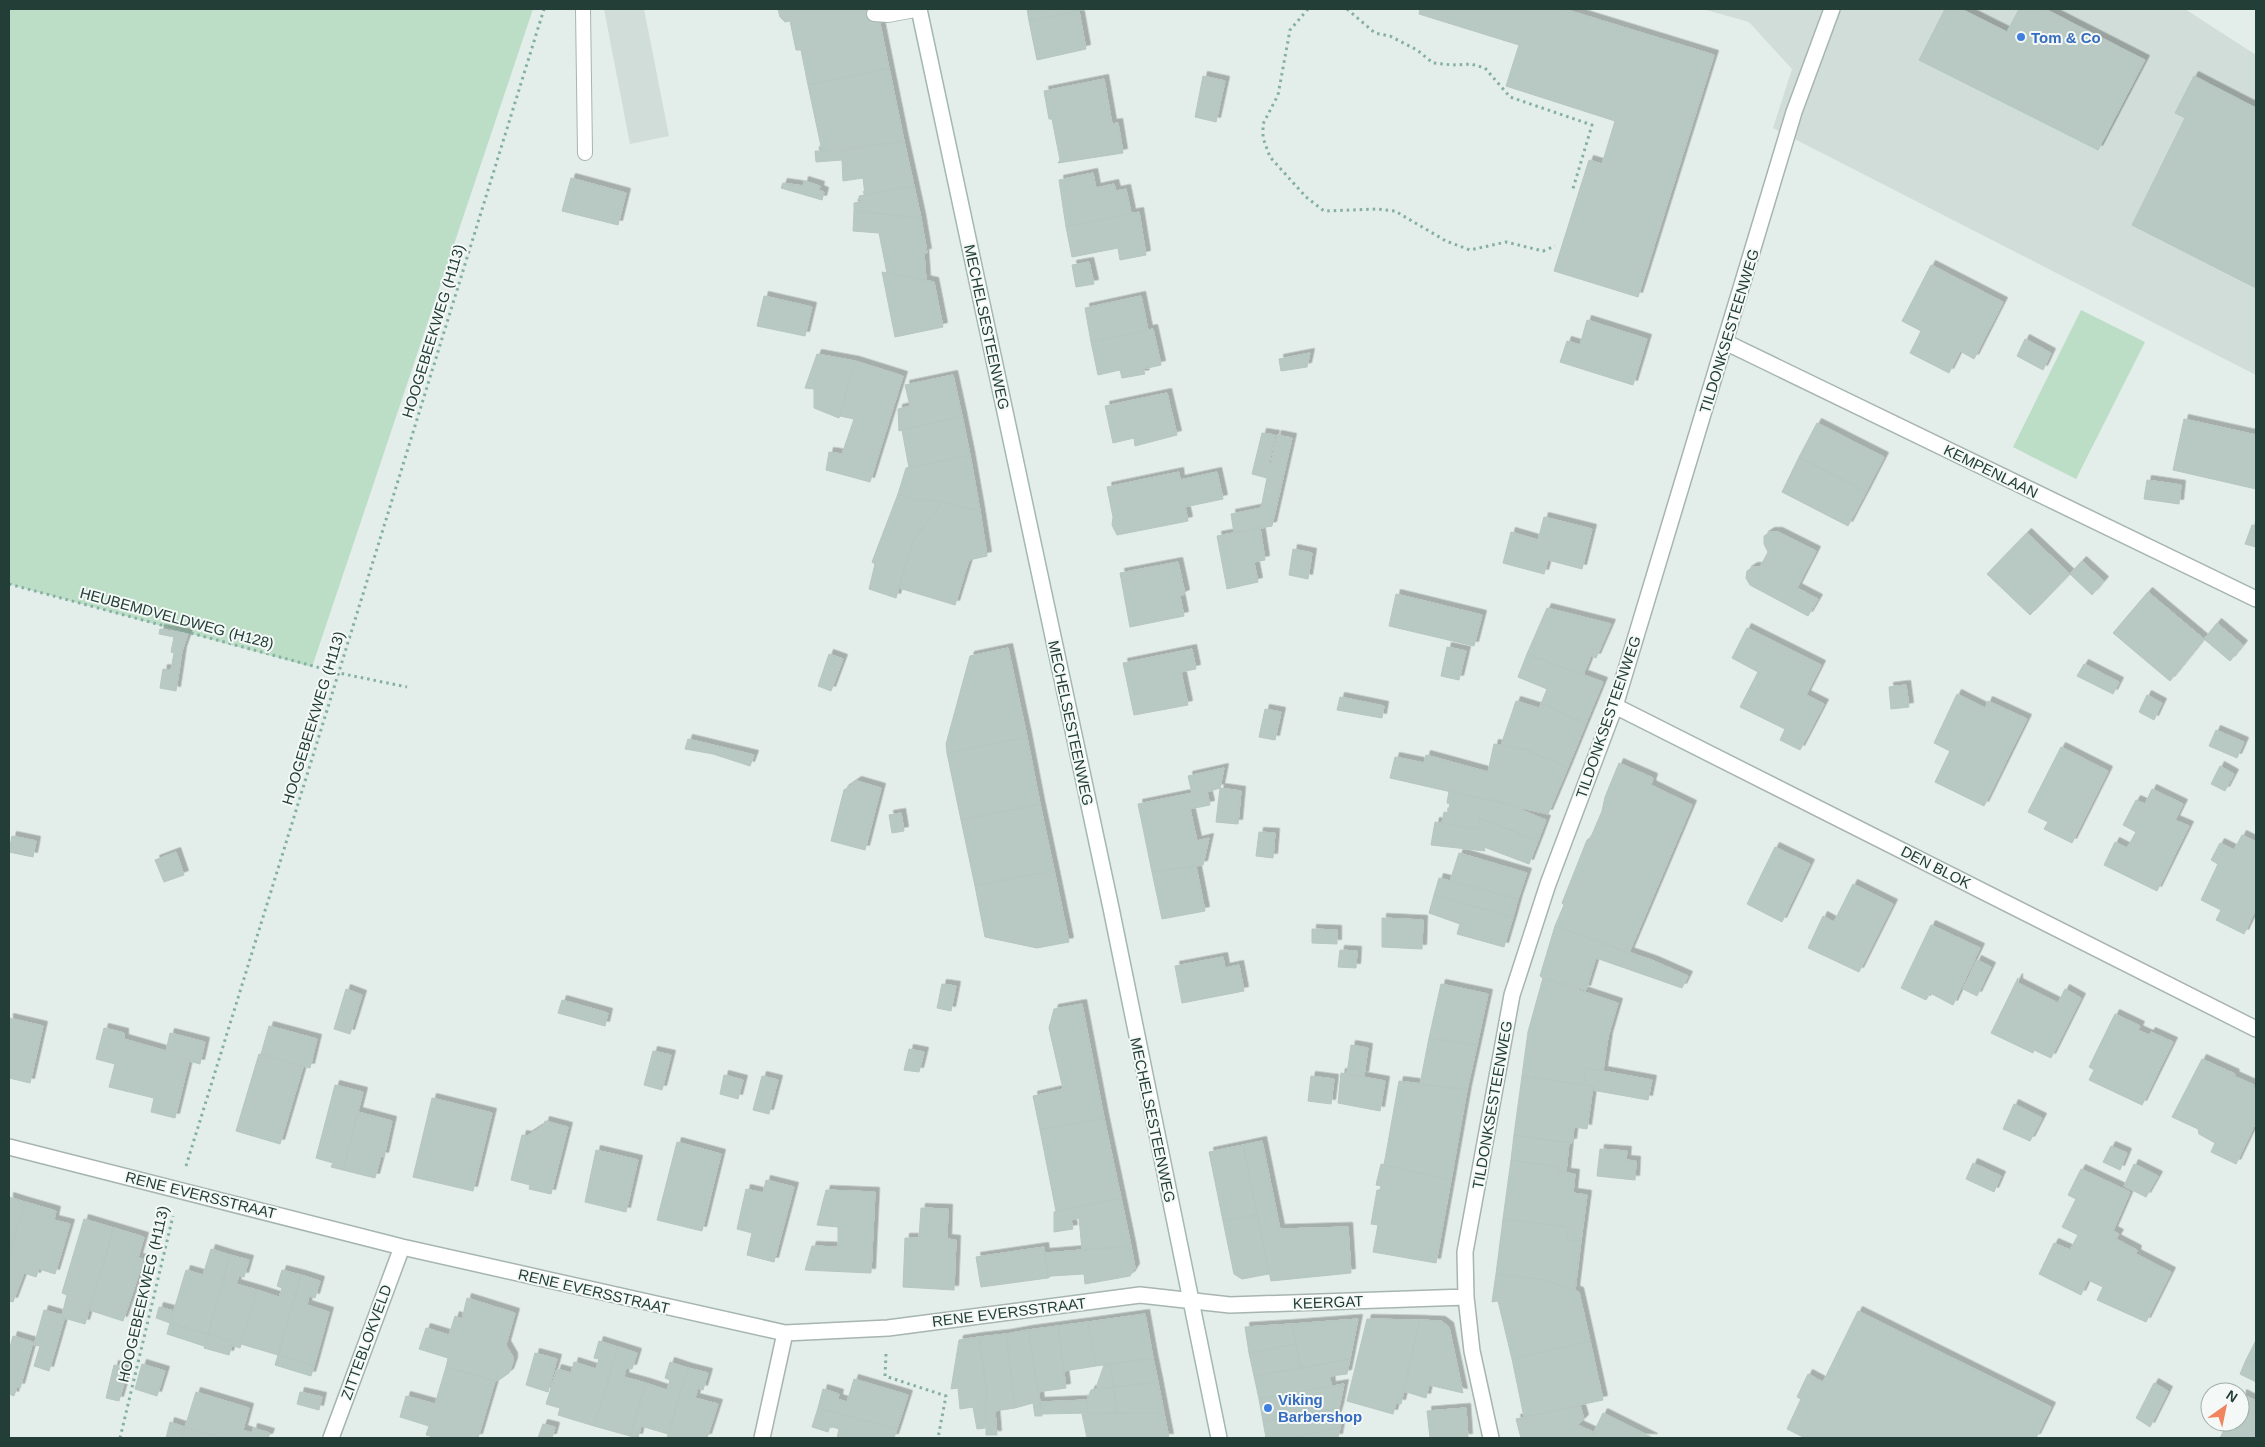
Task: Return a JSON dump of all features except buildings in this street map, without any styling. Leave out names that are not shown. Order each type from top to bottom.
[{"type":"street","name":"MECHELSESTEENWEG","points":[[920,9],[1110,908],[1219,1438]]},
{"type":"street","name":"TILDONKSESTEENWEG","points":[[1491,1438],[1472,1351],[1466,1297],[1466,1252],[1512,994],[1548,884],[1615,706],[1794,112],[1832,9]]},
{"type":"street","name":"KEMPENLAAN","points":[[1725,342],[2256,599]]},
{"type":"street","name":"DEN BLOK","points":[[1615,706],[2256,1029]]},
{"type":"street","name":"RENE EVERSSTRAAT","points":[[9,1147],[402,1247],[785,1333],[888,1328],[1140,1295],[1190,1300]]},
{"type":"street","name":"ZITTEBLOKVELD","points":[[331,1438],[402,1247]]},
{"type":"street","name":"KEERGAT","points":[[1190,1300],[1244,1305],[1466,1297]]},
{"type":"street","points":[[762,1438],[785,1333]]},
{"type":"lane","points":[[583,9],[585,153]]},
{"type":"lane","points":[[874,14],[888,15],[920,9]]},
{"type":"path","name":"HOOGEBEEKWEG (H113)","points":[[120,1438],[179,1189],[544,9]]},
{"type":"path","points":[[1308,9],[1290,30],[1278,95],[1263,124],[1263,138],[1270,157],[1306,197],[1324,211],[1378,209],[1395,211],[1446,242],[1470,250],[1506,242],[1543,251],[1556,246]]},
{"type":"path","points":[[1347,9],[1375,33],[1390,36],[1417,50],[1433,63],[1453,66],[1471,64],[1485,68],[1510,97],[1592,125],[1572,192]]},
{"type":"path","name":"HEUBEMDVELDWEG (H128)","points":[[9,584],[339,673],[407,687]]},
{"type":"path","points":[[888,1328],[885,1376],[946,1396],[938,1438]]},
{"type":"shaded area","points":[[604,9],[644,9],[669,136],[630,144]]},
{"type":"shaded area","points":[[1703,9],[2185,9],[2256,55],[2256,375],[1773,128],[1792,69],[1749,22]]},
{"type":"green space","points":[[9,9],[533,9],[312,667],[9,584]]},
{"type":"green space","points":[[2081,310],[2145,342],[2076,479],[2013,447]]},
{"type":"place","name":"Tom & Co","points":[[2021,37]]},
{"type":"place","name":"Viking Barbershop","points":[[1268,1408]]}]
